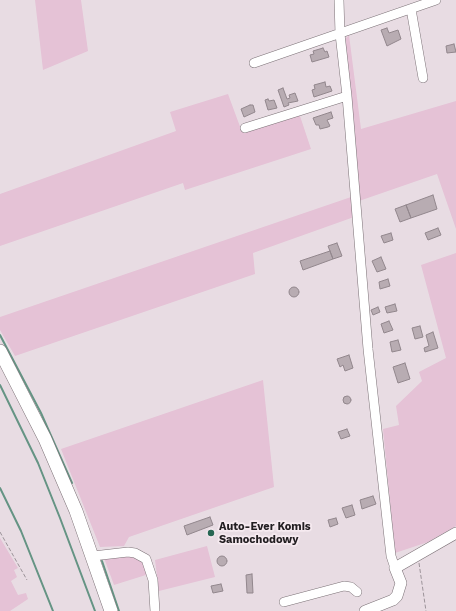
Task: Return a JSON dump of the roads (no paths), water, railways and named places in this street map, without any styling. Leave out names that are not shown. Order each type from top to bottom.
[{"type":"highway","points":[[0,351],[45,439],[93,556],[111,611]]},
{"type":"main road","points":[[365,611],[393,600],[397,596],[402,583],[395,568],[456,533]]},
{"type":"street","points":[[339,0],[340,34],[347,96],[368,349],[391,556],[395,568]]},
{"type":"street","points":[[254,63],[436,0]]},
{"type":"street","points":[[411,9],[423,78]]},
{"type":"street","points":[[245,128],[347,96]]},
{"type":"street","points":[[93,556],[128,552],[136,553],[146,559],[149,564],[153,580],[155,611]]},
{"type":"street","points":[[284,602],[344,586],[351,587],[357,592]]},
{"type":"waterway","points":[[0,335],[41,413],[72,483]]},
{"type":"waterway","points":[[0,385],[38,463],[95,611]]},
{"type":"waterway","points":[[0,488],[21,531],[53,611]]},
{"type":"waterway","points":[[102,561],[119,611]]},
{"type":"place","name":"Auto-Ever Komis Samochodowy","points":[[211,533]]}]
